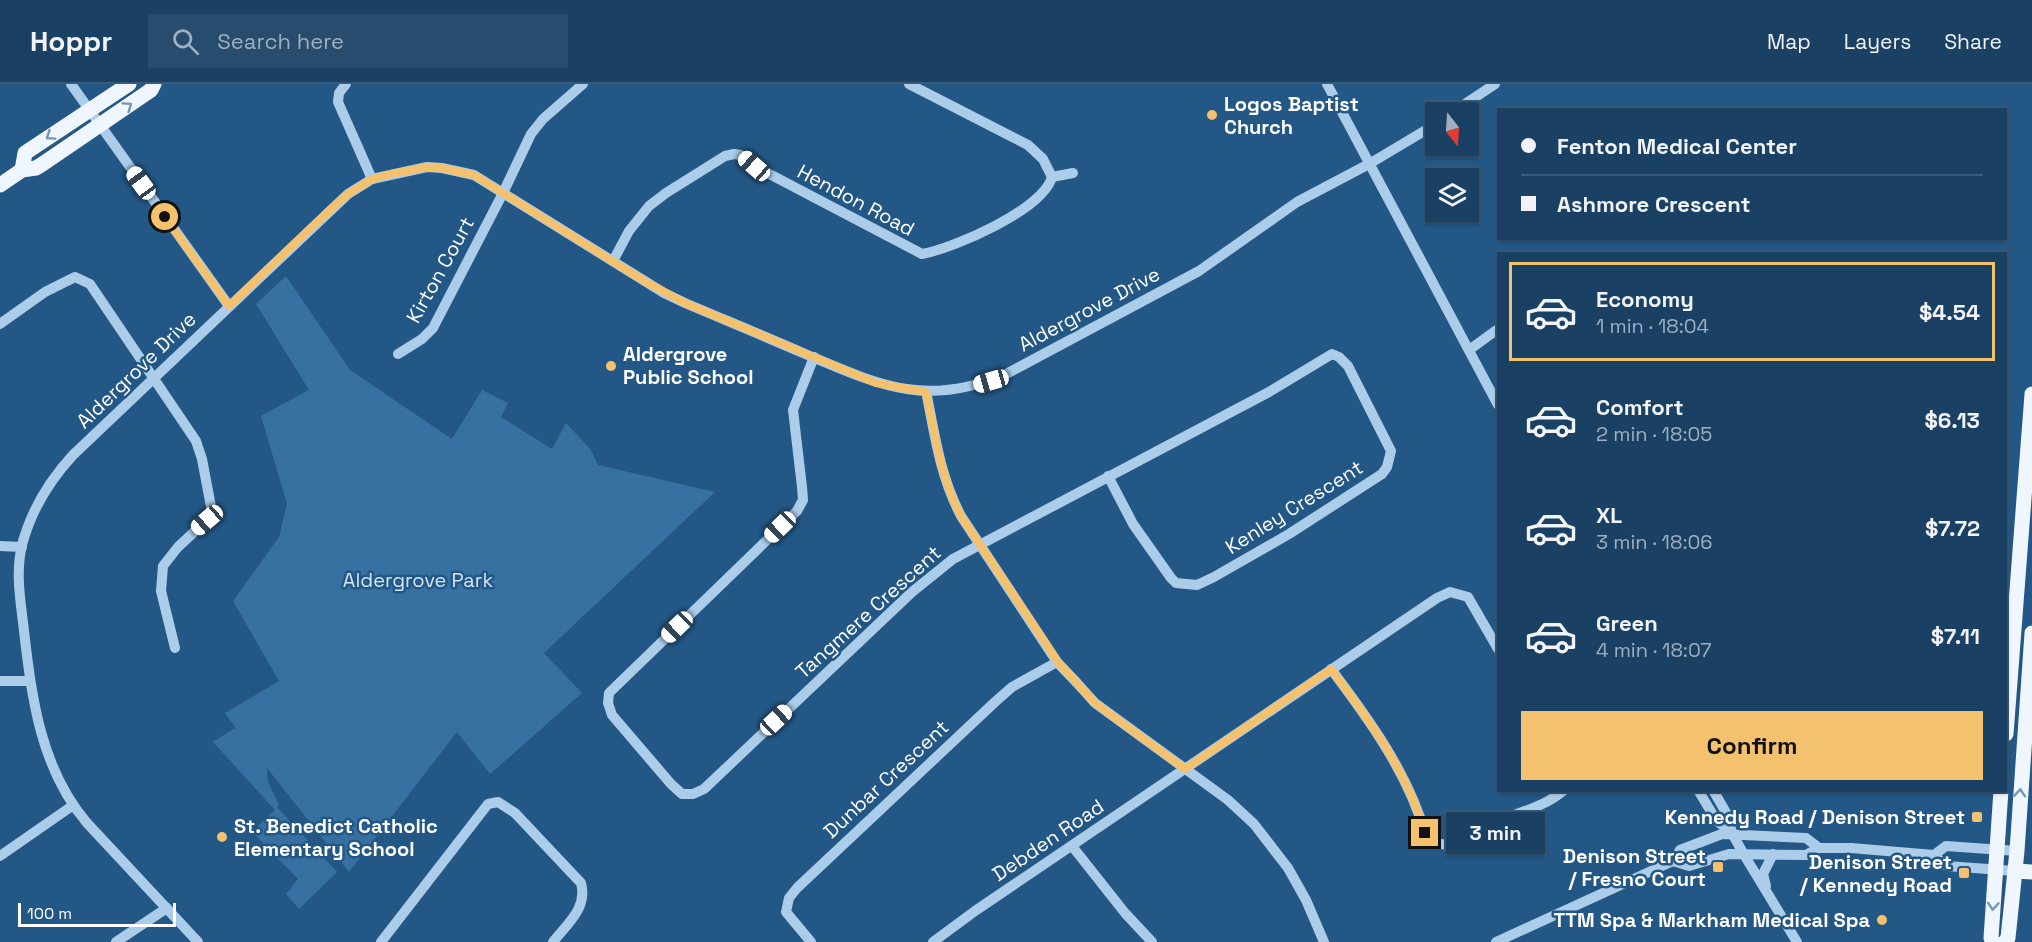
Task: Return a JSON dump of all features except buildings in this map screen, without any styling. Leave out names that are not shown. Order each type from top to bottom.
[{"type":"main road","points":[[22,170],[25,153],[129,84]]},
{"type":"main road","points":[[0,185],[22,170],[36,168],[151,90],[154,84]]},
{"type":"main road","points":[[2007,722],[2028,476],[2032,394]]},
{"type":"main road","points":[[2005,942],[2008,938],[2015,871],[2024,852],[2032,633]]},
{"type":"main road","points":[[1993,942],[1991,938],[2001,792]]},
{"type":"main road","points":[[2015,871],[2032,872]]},
{"type":"street","points":[[71,84],[229,306]]},
{"type":"street","points":[[346,84],[339,93],[338,102],[372,179]]},
{"type":"street","name":"Kirton Court","points":[[398,354],[422,339],[433,328],[531,134],[543,119],[583,84]]},
{"type":"street","points":[[909,84],[1028,145],[1043,159],[1052,177],[1073,173]]},
{"type":"street","points":[[1327,84],[1497,403]]},
{"type":"street","points":[[1468,102],[1495,84]]},
{"type":"street","name":"Aldergrove Drive","points":[[198,942],[72,806],[54,772],[40,732],[30,681],[19,597],[22,547],[38,503],[50,482],[73,455],[348,194],[372,179],[427,167],[474,175],[664,293],[876,383],[926,392],[974,385],[1008,373],[1198,271],[1297,202],[1369,164],[1425,131]]},
{"type":"street","name":"Hendon Road","points":[[613,261],[629,231],[649,206],[718,160],[734,154],[741,155],[754,166],[922,254],[936,251],[998,226],[1044,193],[1052,177]]},
{"type":"street","points":[[0,324],[60,282],[75,277],[90,284],[196,441],[210,493],[212,512],[207,520],[178,547],[164,566],[161,591],[175,648]]},
{"type":"street","points":[[1469,350],[1497,330]]},
{"type":"street","name":"Kenley Crescent","points":[[980,545],[1108,476],[1269,392],[1332,354],[1348,366],[1391,451],[1387,467],[1382,474],[1289,534],[1197,585],[1176,583],[1133,524],[1108,476]]},
{"type":"street","name":"Tangmere Crescent","points":[[814,357],[794,410],[802,493],[802,500],[797,511],[609,693],[608,702],[612,715],[671,784],[682,794],[693,794],[704,789],[912,592],[952,559],[980,545]]},
{"type":"street","points":[[926,392],[949,492],[980,545],[1058,662],[1095,703],[1228,800],[1260,830],[1288,868],[1306,900],[1324,942]]},
{"type":"street","points":[[0,546],[22,547]]},
{"type":"street","name":"Debden Road","points":[[933,942],[1437,598],[1450,592],[1468,597],[1497,648]]},
{"type":"street","name":"Dunbar Crescent","points":[[811,942],[786,912],[789,898],[797,888],[994,702],[1012,687],[1058,662]]},
{"type":"street","points":[[1331,669],[1352,696],[1392,758],[1430,840],[1446,845],[1457,842],[1491,824],[1550,801],[1561,792]]},
{"type":"street","points":[[0,681],[30,681]]},
{"type":"street","points":[[1699,792],[1716,820],[1732,833]]},
{"type":"street","points":[[1714,792],[1728,816],[1732,833],[1743,853],[1797,942]]},
{"type":"street","points":[[381,942],[488,804],[498,802],[515,813],[581,883],[584,894],[582,904],[553,942]]},
{"type":"street","points":[[0,856],[72,806]]},
{"type":"street","points":[[1496,942],[1673,861],[1680,850],[1714,836],[1732,833],[1806,838],[1819,848]]},
{"type":"street","points":[[1072,846],[1125,913],[1152,942]]},
{"type":"street","points":[[1934,855],[1946,846],[2024,852]]},
{"type":"street","points":[[1673,861],[1689,866],[1720,855],[1743,853],[1806,855],[1819,848],[1851,848],[1934,855],[1947,866],[2015,871]]},
{"type":"street","points":[[1766,889],[1763,874],[1773,854]]},
{"type":"street","points":[[116,942],[167,908]]},
{"type":"green space","name":"Aldergrove Park","points":[[286,276],[350,370],[452,439],[482,390],[508,403],[501,417],[552,449],[566,423],[591,450],[598,465],[715,492],[544,653],[582,693],[490,774],[457,732],[349,872],[267,768],[268,782],[279,805],[277,807],[337,872],[299,909],[286,894],[298,879],[252,832],[275,810],[213,742],[235,728],[238,731],[225,713],[279,681],[233,601],[279,537],[287,504],[261,416],[309,390],[256,304]]},
{"type":"place","name":"Logos Baptist Church","points":[[1212,115]]},
{"type":"place","name":"Aldergrove Public School","points":[[611,366]]},
{"type":"place","name":"Kennedy Road / Denison Street","points":[[1977,817]]},
{"type":"place","name":"St. Benedict Catholic Elementary School","points":[[222,837]]},
{"type":"place","name":"Denison Street / Fresno Court","points":[[1718,867]]},
{"type":"place","name":"Denison Street / Kennedy Road","points":[[1964,873]]},
{"type":"place","name":"TTM Spa & Markham Medical Spa","points":[[1882,920]]},
{"type":"route","points":[[165,217],[229,306],[333,207],[348,194],[372,179],[427,167],[459,171],[474,175],[664,293],[685,303],[876,383],[926,392],[941,464],[949,492],[961,516],[1058,662],[1095,703],[1185,769],[1331,669],[1352,696],[1392,758],[1403,778],[1425,833]]}]
